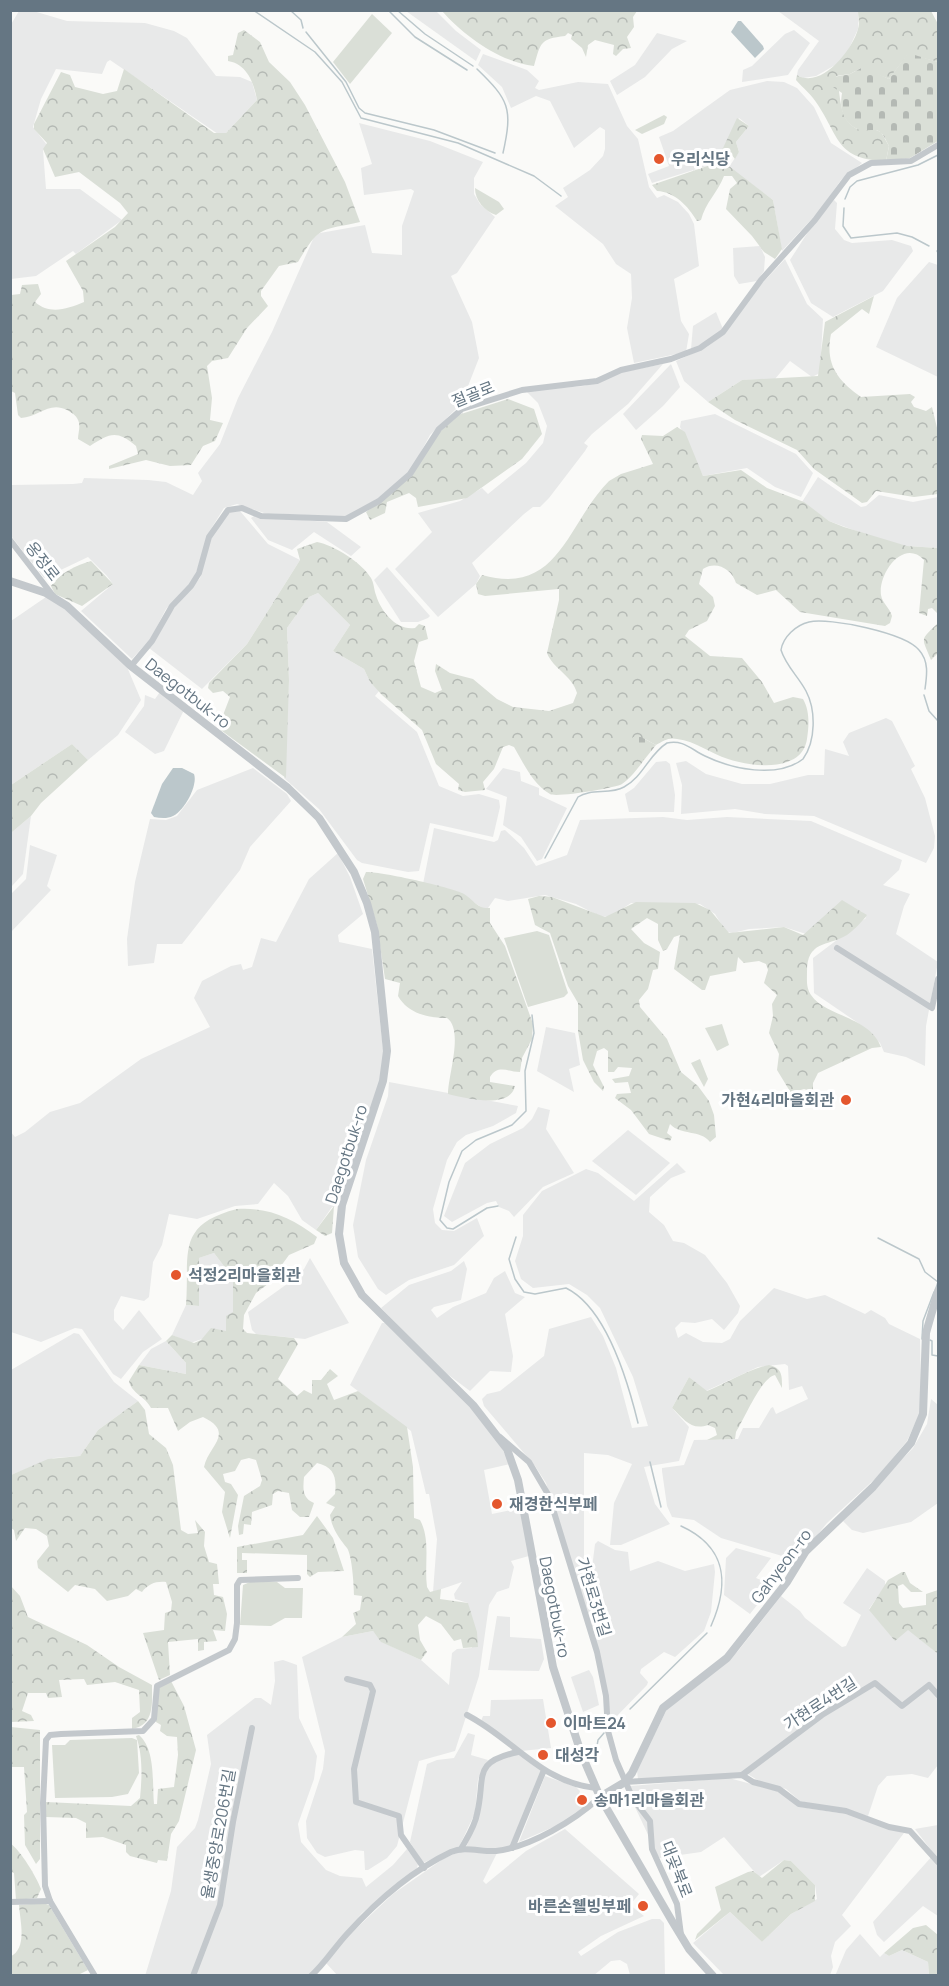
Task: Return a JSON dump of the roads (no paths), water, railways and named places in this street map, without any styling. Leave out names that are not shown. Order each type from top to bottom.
[{"type":"street","name":"절골로","points":[[131,666],[152,641],[172,606],[195,580],[209,537],[228,510],[242,508],[261,516],[346,519],[379,501],[410,474],[439,429],[462,409],[522,390],[597,381],[621,370],[671,359],[700,348],[723,332],[761,280],[815,220],[843,181],[871,164],[911,161],[939,145]]},
{"type":"street","name":"옹정로","points":[[10,540],[55,598]]},
{"type":"street","name":"Daegotbuk-ro","points":[[10,581],[55,598],[80,617],[131,666],[288,788],[319,818],[354,872],[367,903],[375,932],[387,1051],[383,1081],[342,1205],[339,1234],[344,1263],[354,1285],[362,1295],[473,1405],[500,1437],[518,1480],[553,1667],[581,1753],[600,1797],[682,1937],[713,1976]]},
{"type":"street","points":[[837,948],[932,1008],[939,980]]},
{"type":"street","name":"Gahyeon-ro","points":[[600,1797],[621,1784],[636,1765],[663,1708],[727,1658],[787,1582],[806,1551],[873,1487],[910,1443],[924,1414],[926,1333],[939,1291]]},
{"type":"street","name":"가현로3번길","points":[[500,1437],[529,1462],[549,1496],[597,1652],[606,1696],[608,1731],[621,1784]]},
{"type":"street","points":[[95,1976],[50,1901],[45,1886],[43,1803],[46,1740],[50,1735],[143,1731],[154,1719],[157,1686],[229,1650],[235,1639],[237,1585],[240,1580],[298,1578]]},
{"type":"street","points":[[347,1680],[370,1685],[373,1690],[354,1769],[356,1802],[358,1805],[396,1813],[401,1835],[424,1868]]},
{"type":"street","name":"가현로4번길","points":[[742,1775],[822,1715],[875,1683],[902,1706],[929,1685],[939,1695]]},
{"type":"street","points":[[467,1715],[491,1728],[548,1775],[578,1786],[742,1775],[753,1782],[779,1789],[799,1804],[846,1811],[890,1827],[910,1831],[939,1862]]},
{"type":"street","name":"율생중앙로206번길","points":[[193,1976],[222,1898],[232,1822],[252,1728]]},
{"type":"street","points":[[461,1849],[477,1814],[480,1778],[484,1767],[498,1757],[518,1752]]},
{"type":"street","points":[[512,1848],[544,1770]]},
{"type":"street","points":[[608,1809],[611,1794],[621,1784]]},
{"type":"street","name":"대곶북로","points":[[621,1784],[650,1821],[652,1849],[677,1904],[682,1937]]},
{"type":"street","points":[[311,1976],[348,1932],[392,1892],[424,1868],[461,1849],[482,1851],[512,1848],[569,1822],[600,1797]]},
{"type":"street","points":[[10,1902],[50,1901]]},
{"type":"waterway","points":[[253,10],[315,52],[342,82],[361,118],[458,143],[534,176],[561,196]]},
{"type":"waterway","points":[[290,10],[301,20],[303,28]]},
{"type":"waterway","points":[[388,10],[415,37],[467,70]]},
{"type":"waterway","points":[[397,10],[425,34],[473,66]]},
{"type":"waterway","points":[[306,32],[346,82],[359,108],[365,113],[434,130],[495,153]]},
{"type":"waterway","points":[[477,69],[496,89],[506,106],[508,125],[503,153]]},
{"type":"waterway","points":[[845,199],[850,187],[857,181],[918,165],[938,155]]},
{"type":"waterway","points":[[844,208],[843,226],[851,238],[897,233],[912,237],[929,246]]},
{"type":"waterway","points":[[545,858],[578,797],[583,794],[613,791],[631,783],[655,753],[667,743],[678,742],[716,761],[754,770],[781,769],[803,759],[812,735],[812,707],[806,691],[781,650],[787,636],[804,624],[819,621],[849,624],[883,632],[911,644],[919,650],[926,663],[925,689]]},
{"type":"waterway","points":[[924,695],[929,711],[938,721]]},
{"type":"waterway","points":[[498,1206],[487,1208],[453,1229],[447,1228],[440,1220],[449,1182],[462,1151],[476,1140],[512,1125],[526,1111],[525,1071],[534,1033],[532,1015]]},
{"type":"waterway","points":[[516,1237],[509,1259],[515,1279],[524,1292],[535,1294],[566,1288],[580,1298],[593,1312],[614,1348],[638,1423]]},
{"type":"waterway","points":[[878,1238],[919,1259],[925,1272],[938,1282],[936,1288]]},
{"type":"waterway","points":[[922,1339],[923,1321],[934,1292]]},
{"type":"waterway","points":[[930,1340],[932,1341],[932,1355],[938,1356]]},
{"type":"waterway","points":[[650,1462],[661,1507]]},
{"type":"waterway","points":[[681,1526],[708,1544],[720,1568],[721,1595],[711,1626]]},
{"type":"waterway","points":[[630,1709],[707,1633]]},
{"type":"waterway","points":[[596,1752],[598,1740],[604,1733]]},
{"type":"place","name":"우리식당","points":[[659,159]]},
{"type":"place","name":"가현4리마을회관","points":[[846,1100]]},
{"type":"place","name":"석정2리마을회관","points":[[176,1275]]},
{"type":"place","name":"재경한식부페","points":[[497,1504]]},
{"type":"place","name":"이마트24","points":[[551,1723]]},
{"type":"place","name":"대성각","points":[[543,1755]]},
{"type":"place","name":"송마1리마을회관","points":[[582,1800]]},
{"type":"place","name":"바른손웰빙부페","points":[[643,1906]]}]
